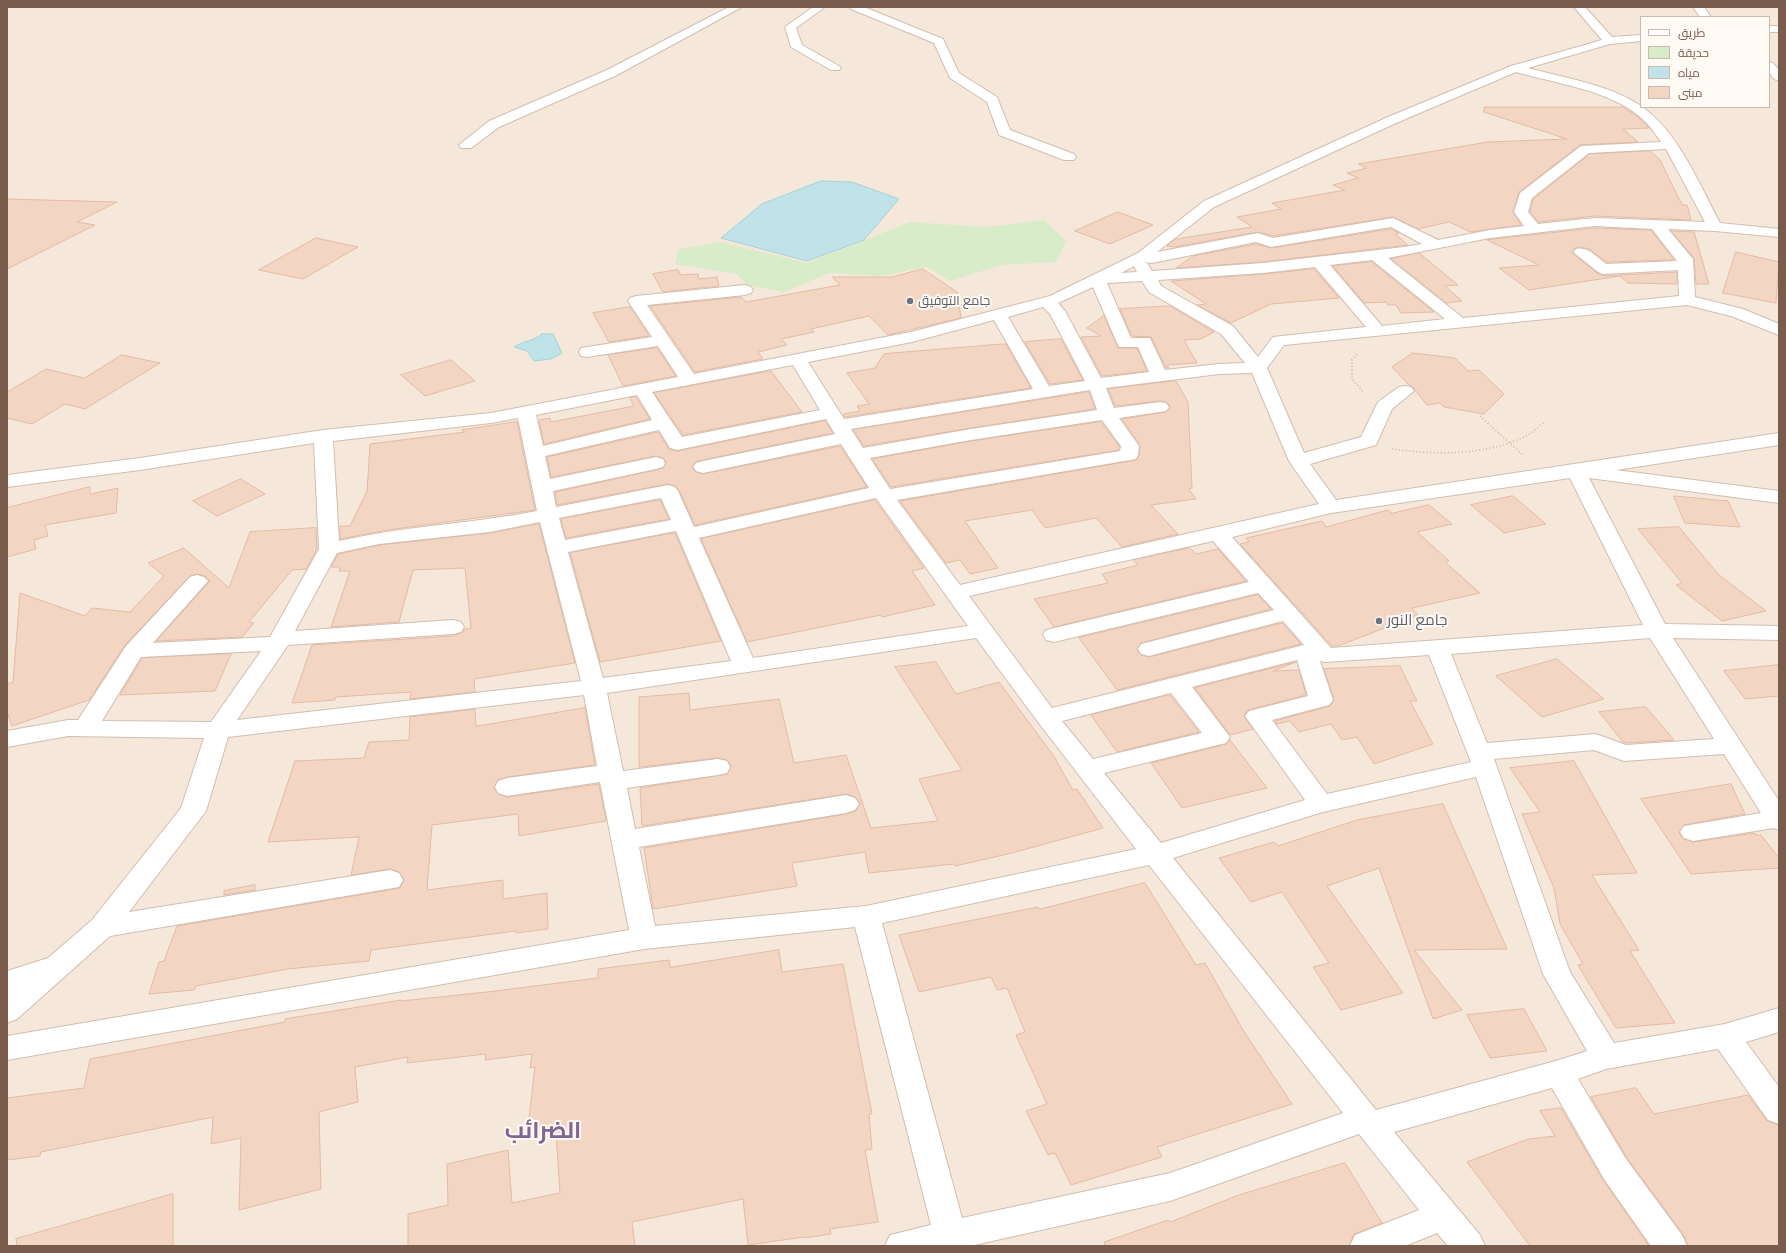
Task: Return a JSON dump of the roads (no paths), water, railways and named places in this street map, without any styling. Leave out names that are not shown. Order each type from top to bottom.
[{"type":"street","points":[[466,145],[494,124],[611,73],[737,7]]},
{"type":"street","points":[[820,7],[790,27],[797,47],[835,68]]},
{"type":"street","points":[[855,7],[939,42],[954,75],[993,100],[1004,132],[1069,157]]},
{"type":"street","points":[[1579,7],[1609,41]]},
{"type":"street","points":[[1698,7],[1705,16]]},
{"type":"street","points":[[7,481],[140,464],[323,436],[491,418],[526,412],[912,337],[1046,302],[1056,299],[1140,258],[1209,204],[1392,120],[1515,68],[1609,41],[1640,38]]},
{"type":"street","points":[[1770,66],[1779,77]]},
{"type":"street","points":[[1515,68],[1619,99],[1644,114],[1670,145],[1715,227]]},
{"type":"street","points":[[1534,229],[1521,212],[1524,196],[1586,149],[1670,145]]},
{"type":"street","points":[[1140,258],[1152,258],[1258,237],[1271,243],[1393,222],[1436,245]]},
{"type":"street","points":[[1097,279],[1263,268],[1319,262],[1375,255],[1490,234],[1595,222],[1715,227],[1779,233]]},
{"type":"street","points":[[1657,225],[1686,259],[1687,300]]},
{"type":"street","points":[[1581,252],[1603,269],[1685,265]]},
{"type":"street","points":[[1375,255],[1460,323]]},
{"type":"street","points":[[1140,258],[1155,289],[1227,330],[1258,368],[1298,460],[1331,507]]},
{"type":"street","points":[[1319,262],[1378,331]]},
{"type":"street","points":[[1097,279],[1125,343],[1144,342],[1159,375]]},
{"type":"street","points":[[690,381],[636,301],[745,290]]},
{"type":"street","points":[[1258,368],[1279,341],[1687,300],[1737,312],[1779,330]]},
{"type":"street","points":[[557,548],[685,529],[882,494],[1129,455],[1130,446],[1107,414],[1096,384],[1057,310],[1046,302]]},
{"type":"street","points":[[998,314],[1044,392]]},
{"type":"street","points":[[587,352],[662,340]]},
{"type":"street","points":[[798,360],[882,494],[1046,717],[1468,1246]]},
{"type":"street","points":[[703,467],[844,432],[1044,392],[1159,375],[1219,369],[1258,368]]},
{"type":"street","points":[[642,390],[677,444],[844,432],[917,443],[1107,414],[1160,408]]},
{"type":"street","points":[[1298,460],[1369,441],[1384,406],[1405,391]]},
{"type":"street","points":[[526,412],[548,515],[594,687],[644,938]]},
{"type":"street","points":[[535,453],[664,424]]},
{"type":"street","points":[[7,1011],[102,927],[193,812],[218,730],[279,641],[329,549],[323,436]]},
{"type":"street","points":[[955,593],[1331,507],[1779,439]]},
{"type":"street","points":[[542,487],[656,463]]},
{"type":"street","points":[[1576,471],[1773,497],[1779,514]]},
{"type":"street","points":[[1576,471],[1657,631],[1778,820],[1693,832]]},
{"type":"street","points":[[329,549],[379,538],[490,526],[668,490],[745,666]]},
{"type":"street","points":[[1218,534],[1288,613],[1312,650],[1321,700],[1257,716],[1321,804]]},
{"type":"street","points":[[85,728],[134,651],[197,581]]},
{"type":"street","points":[[1054,634],[1263,585]]},
{"type":"street","points":[[1149,649],[1288,613]]},
{"type":"street","points":[[134,651],[453,627]]},
{"type":"street","points":[[7,739],[68,728],[218,730],[594,687],[983,630]]},
{"type":"street","points":[[1046,717],[1312,650],[1325,655],[1657,631],[1779,633]]},
{"type":"street","points":[[1438,648],[1482,759],[1557,974],[1606,1057]]},
{"type":"street","points":[[1087,769],[1218,737],[1177,684]]},
{"type":"street","points":[[7,1048],[644,938],[866,916],[1155,854],[1321,804],[1482,759],[1596,742],[1624,753],[1730,746]]},
{"type":"street","points":[[507,787],[718,767]]},
{"type":"street","points":[[624,840],[846,804]]},
{"type":"street","points":[[102,927],[390,880]]},
{"type":"street","points":[[866,916],[950,1235]]},
{"type":"street","points":[[7,982],[58,966]]},
{"type":"street","points":[[902,1246],[1170,1187],[1358,1121],[1370,1125],[1559,1073],[1606,1057],[1725,1036],[1779,1020]]},
{"type":"street","points":[[1725,1036],[1779,1111]]},
{"type":"street","points":[[1559,1073],[1615,1169],[1670,1246]]},
{"type":"street","points":[[1367,1246],[1443,1215]]},
{"type":"water","points":[[821,181],[852,182],[899,199],[864,240],[807,261],[721,238],[762,204]]},
{"type":"water","points":[[542,334],[553,334],[562,353],[551,359],[534,361],[527,351],[514,347],[536,338]]},
{"type":"place","name":"جامع التوفيق","points":[[910,301]]},
{"type":"place","name":"جامع النور","points":[[1379,621]]},
{"type":"district","name":"الضرائب","points":[[543,1131]]}]
